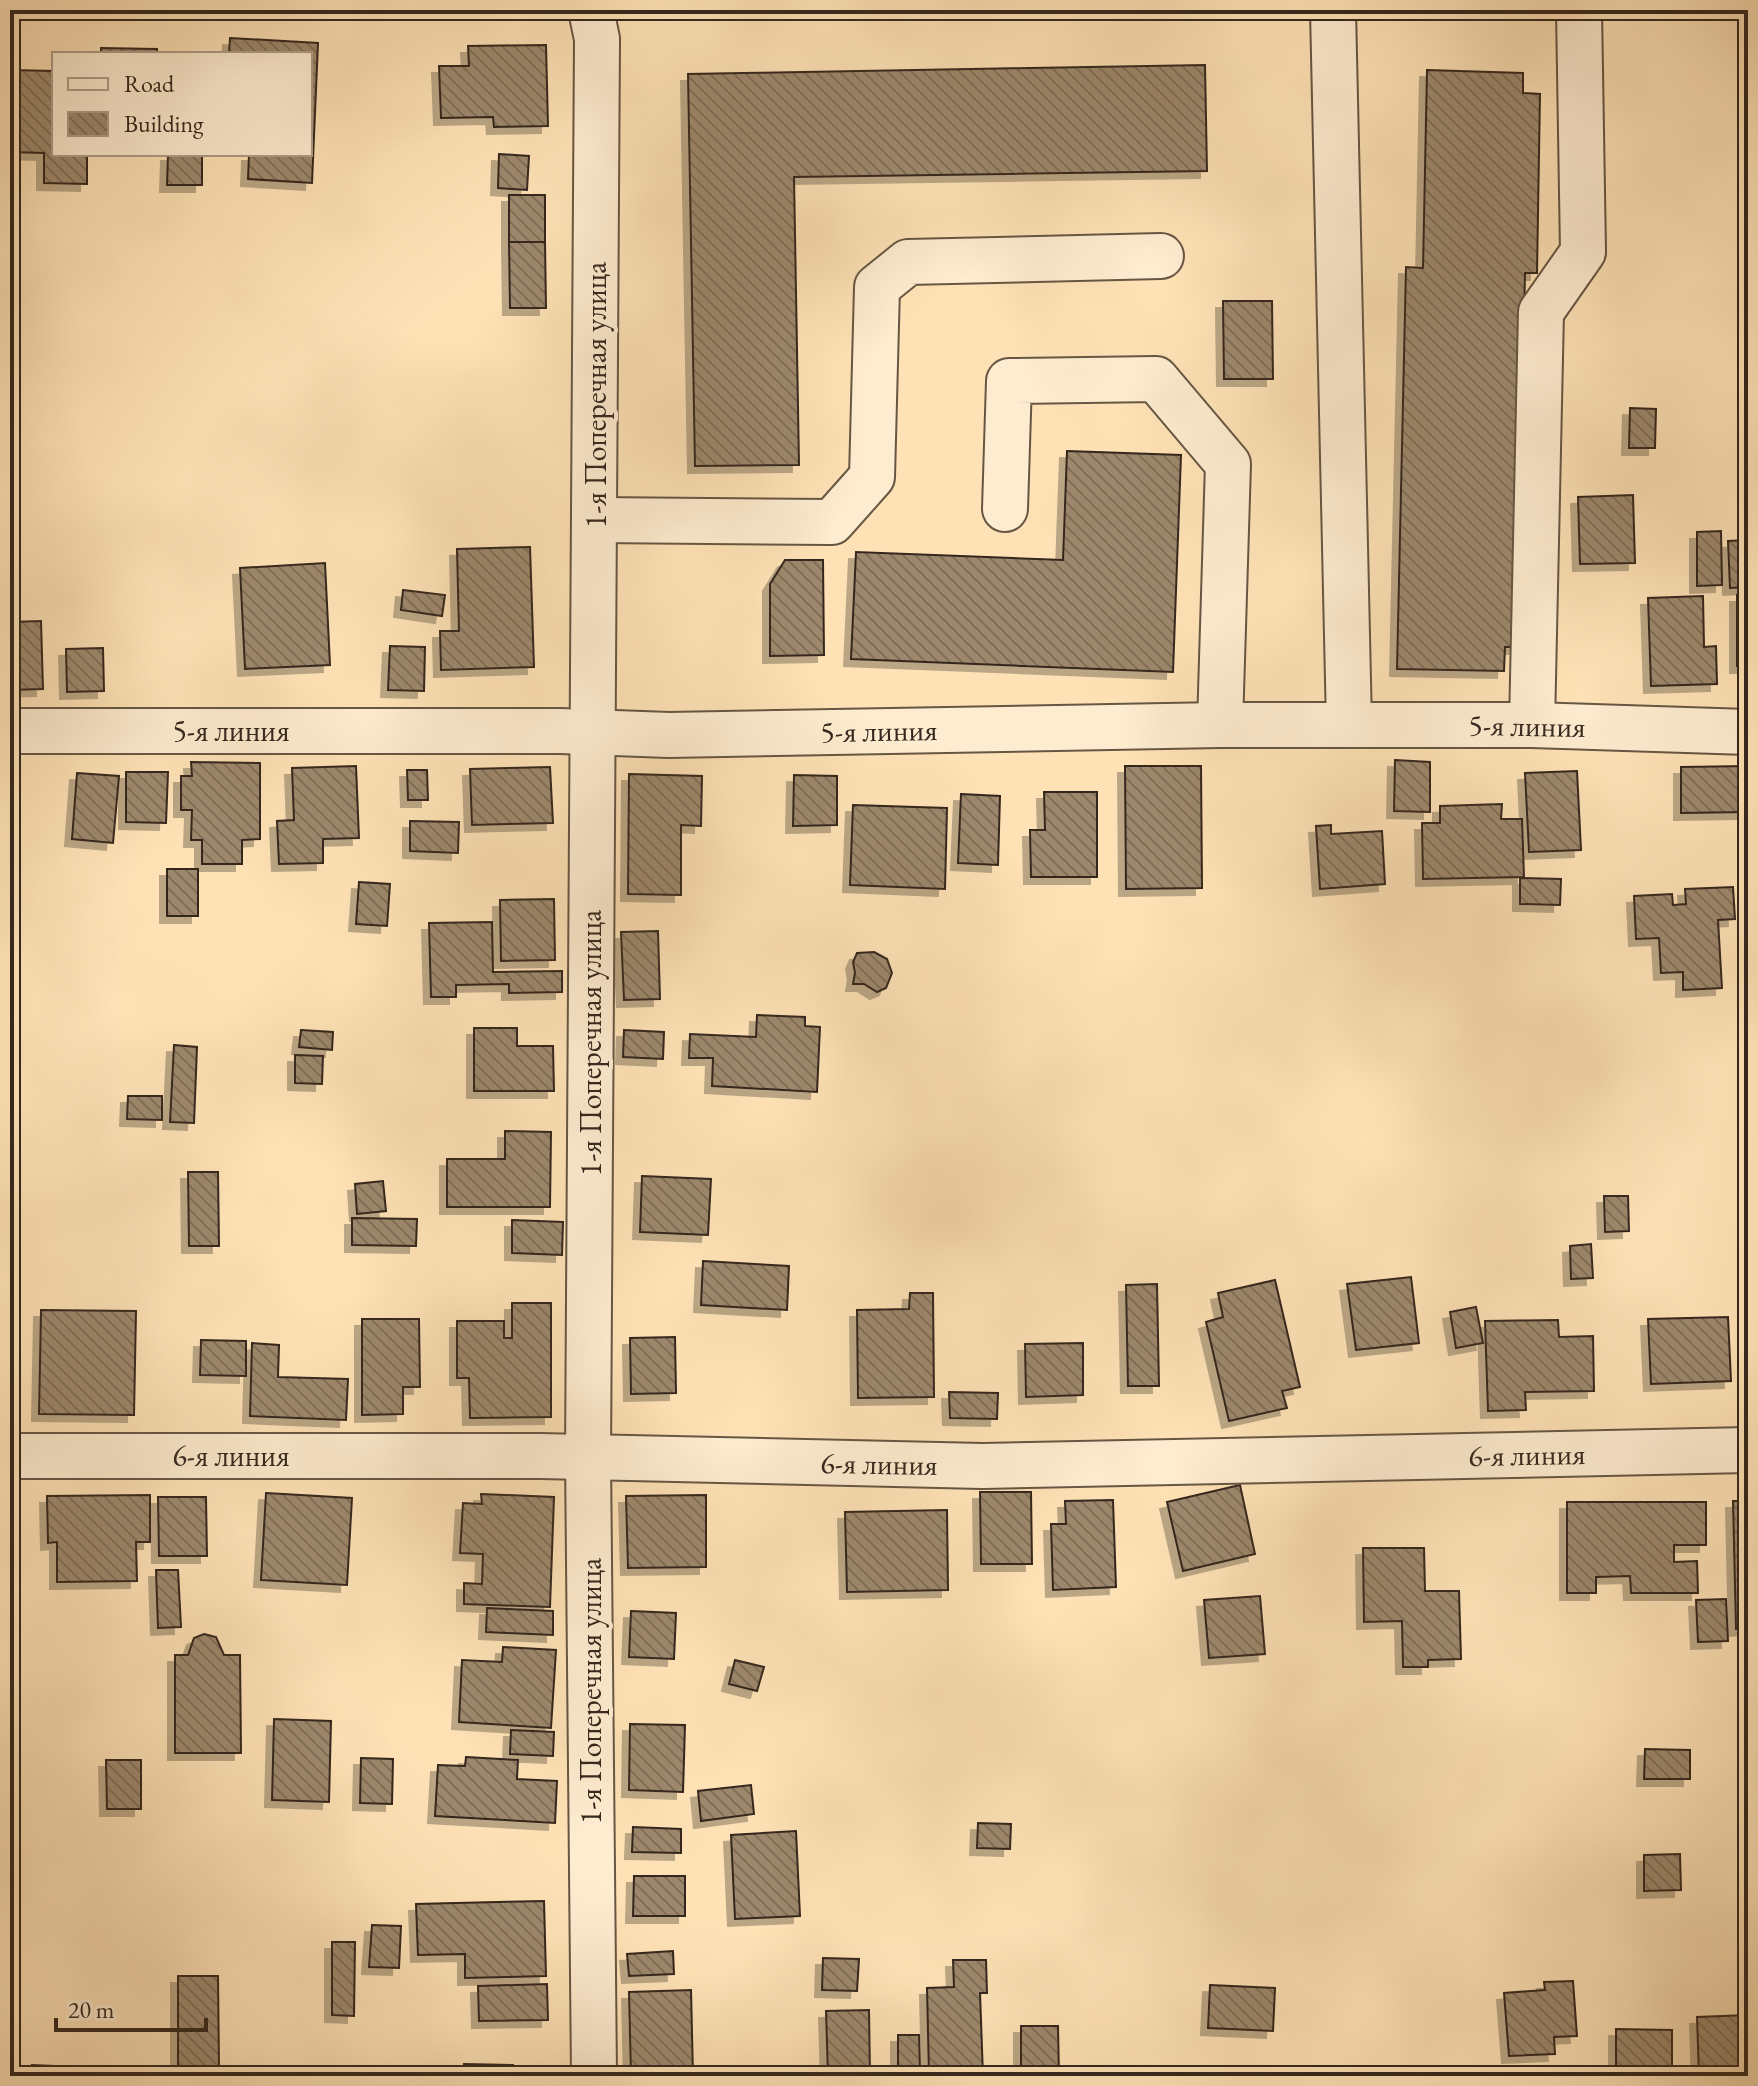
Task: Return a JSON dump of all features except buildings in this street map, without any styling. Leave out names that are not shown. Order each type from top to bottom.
[{"type":"street","name":"1-я Поперечная улица","points":[[591,10],[597,39],[588,1457],[594,2076]]},
{"type":"street","points":[[1333,10],[1349,725]]},
{"type":"street","points":[[1532,725],[1541,312],[1583,252],[1579,10]]},
{"type":"street","points":[[596,520],[832,522],[872,477],[877,287],[908,262],[1161,256]]},
{"type":"street","points":[[1005,509],[1009,381],[1156,379],[1228,464],[1220,725]]},
{"type":"street","name":"5-я линия","points":[[10,731],[593,732],[669,735],[1220,725],[1532,725],[1748,732]]},
{"type":"street","name":"6-я линия","points":[[10,1456],[588,1457],[983,1466],[1748,1450]]}]
